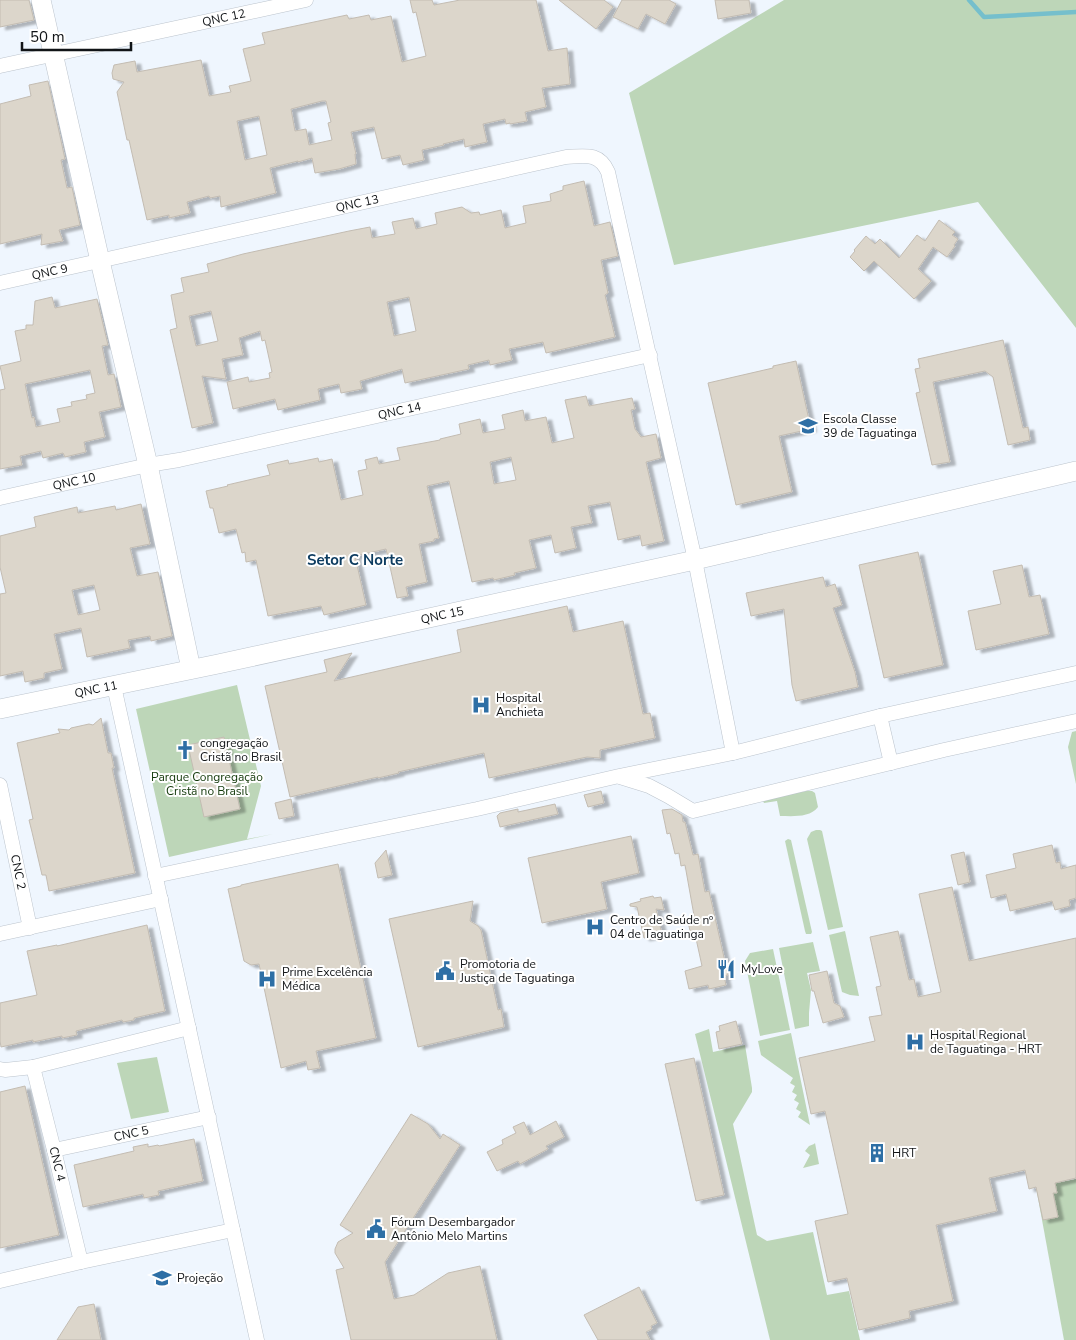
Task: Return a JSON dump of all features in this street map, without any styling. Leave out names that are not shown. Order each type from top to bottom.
[{"type":"street","points":[[41,0],[148,465],[191,669]]},
{"type":"street","name":"QNC 12","points":[[0,66],[306,0]]},
{"type":"street","name":"QNC 13","points":[[100,261],[566,157],[586,156],[598,158],[604,163],[608,172],[650,355]]},
{"type":"street","name":"QNC 9","points":[[0,282],[100,261]]},
{"type":"street","points":[[650,355],[695,560],[733,753]]},
{"type":"street","name":"QNC 14","points":[[148,465],[179,460],[650,355]]},
{"type":"street","name":"QNC 10","points":[[0,498],[148,465]]},
{"type":"street","name":"QNC 15","points":[[191,669],[695,560],[1076,471]]},
{"type":"street","name":"QNC 11","points":[[0,709],[191,669]]},
{"type":"street","points":[[156,876],[733,753],[880,716],[1076,673]]},
{"type":"street","points":[[114,686],[257,1340]]},
{"type":"street","points":[[880,716],[891,763]]},
{"type":"street","points":[[619,776],[649,786],[693,811],[1076,721]]},
{"type":"street","name":"CNC 2","points":[[0,786],[30,928]]},
{"type":"street","points":[[0,934],[160,900]]},
{"type":"street","points":[[0,1069],[32,1067],[189,1028]]},
{"type":"street","name":"CNC 4","points":[[32,1067],[81,1262]]},
{"type":"street","name":"CNC 5","points":[[54,1150],[208,1118]]},
{"type":"street","points":[[0,1281],[233,1230]]},
{"type":"green space","points":[[784,0],[1076,0],[1076,328],[978,202],[674,265],[629,93]]},
{"type":"green space","name":"Parque Congregação Cristã no Brasil","points":[[237,685],[261,786],[247,839],[273,834],[169,857],[136,709]]},
{"type":"green space","points":[[1076,731],[1076,784],[1068,747],[1072,732]]},
{"type":"green space","points":[[806,791],[815,793],[818,807],[815,811],[801,816],[780,816],[777,801],[764,803],[762,799]]},
{"type":"green space","points":[[816,830],[822,831],[843,927],[828,930],[807,839],[811,832]]},
{"type":"green space","points":[[791,840],[811,934],[806,934],[805,931],[785,841]]},
{"type":"green space","points":[[845,931],[859,996],[842,992],[829,935]]},
{"type":"green space","points":[[813,942],[820,971],[807,973],[811,990],[809,1026],[795,1029],[779,948]]},
{"type":"green space","points":[[773,949],[790,1030],[760,1036],[745,961],[750,953]]},
{"type":"green space","points":[[709,1029],[713,1052],[745,1045],[752,1092],[733,1124],[757,1235],[767,1241],[813,1232],[827,1295],[849,1291],[860,1340],[770,1340],[695,1034]]},
{"type":"green space","points":[[791,1033],[810,1125],[798,1117],[801,1112],[796,1109],[799,1103],[794,1100],[797,1095],[792,1092],[795,1086],[790,1083],[793,1078],[761,1055],[758,1041]]},
{"type":"green space","points":[[157,1057],[169,1112],[131,1119],[117,1063]]},
{"type":"green space","points":[[815,1143],[819,1164],[803,1168],[810,1155],[805,1151]]},
{"type":"green space","points":[[1076,1179],[1076,1340],[1064,1340],[1036,1187]]},
{"type":"building","points":[[0,0],[29,0],[34,20],[0,27]]},
{"type":"building","points":[[410,0],[432,0],[434,5],[460,0],[536,0],[548,51],[567,48],[570,84],[542,88],[546,107],[525,112],[527,121],[506,124],[505,119],[483,124],[487,142],[465,147],[464,139],[443,144],[422,150],[424,160],[403,165],[400,155],[382,159],[374,127],[351,132],[356,154],[356,164],[315,173],[312,158],[270,168],[276,193],[221,207],[220,196],[210,198],[209,196],[187,202],[190,213],[169,218],[169,215],[147,220],[117,92],[124,82],[113,79],[114,65],[135,61],[137,72],[201,60],[209,96],[231,92],[229,86],[251,81],[243,49],[265,44],[262,33],[347,15],[349,19],[369,15],[371,20],[391,16],[402,62],[426,56],[416,12],[413,13]],"holes":[[[326,101],[331,122],[328,123],[332,140],[309,145],[306,129],[295,131],[291,109]],[[259,116],[267,155],[245,160],[237,121]]]},
{"type":"building","points":[[559,0],[604,0],[613,7],[596,29]]},
{"type":"building","points":[[622,0],[669,0],[676,4],[665,24],[646,14],[638,29],[613,17]]},
{"type":"building","points":[[715,0],[749,0],[751,13],[718,19]]},
{"type":"building","points":[[48,81],[65,159],[61,160],[67,188],[72,187],[80,225],[59,230],[63,241],[41,245],[42,234],[0,244],[0,104],[31,96],[29,85]]},
{"type":"building","points":[[584,181],[594,226],[610,222],[618,256],[601,260],[608,293],[605,295],[615,337],[546,353],[543,342],[509,349],[512,360],[490,365],[489,360],[468,365],[469,369],[405,383],[402,369],[360,381],[362,389],[341,393],[339,384],[318,389],[320,400],[278,410],[275,399],[233,409],[227,382],[248,377],[249,382],[270,378],[269,373],[272,372],[265,340],[262,341],[260,331],[239,338],[243,355],[222,359],[226,379],[202,376],[213,423],[192,428],[170,330],[177,328],[171,295],[184,292],[181,278],[209,272],[207,264],[243,254],[349,231],[370,227],[372,238],[395,234],[392,222],[413,218],[416,229],[437,224],[435,213],[462,207],[471,213],[479,212],[480,215],[501,210],[505,228],[526,223],[523,206],[551,201],[550,194],[563,190],[563,186]],"holes":[[[409,297],[416,331],[394,336],[387,302]],[[211,311],[218,341],[196,346],[189,316]]]},
{"type":"building","points":[[939,220],[955,232],[952,235],[958,239],[947,257],[933,247],[918,269],[931,281],[914,299],[874,261],[864,271],[850,257],[866,236],[875,244],[880,239],[899,258],[917,235],[925,241]]},
{"type":"building","points":[[52,297],[55,308],[97,299],[108,345],[102,346],[108,375],[114,374],[121,407],[99,412],[105,437],[84,442],[86,452],[65,457],[63,453],[43,458],[41,451],[20,456],[22,465],[0,469],[0,390],[5,389],[0,366],[21,361],[15,331],[26,329],[26,325],[33,325],[35,301]],"holes":[[[90,370],[95,393],[86,395],[87,399],[71,402],[72,406],[57,409],[60,422],[36,427],[34,417],[32,418],[25,384]]]},
{"type":"building","points":[[1003,340],[1023,428],[1028,427],[1030,440],[1008,445],[993,377],[985,371],[933,382],[950,462],[932,465],[916,393],[920,392],[915,369],[920,368],[918,359]]},
{"type":"building","points":[[796,361],[811,429],[779,436],[792,492],[736,505],[708,383]]},
{"type":"building","points":[[586,396],[589,406],[632,398],[635,409],[631,410],[635,429],[641,437],[656,434],[661,458],[646,462],[664,541],[642,546],[640,535],[618,540],[610,502],[588,506],[592,523],[571,527],[576,548],[555,553],[551,535],[529,540],[536,568],[494,580],[493,578],[472,582],[449,481],[427,486],[439,538],[419,544],[427,582],[406,587],[408,596],[397,598],[386,549],[355,556],[366,605],[324,615],[321,606],[268,616],[256,560],[246,562],[245,552],[242,553],[236,529],[219,533],[213,508],[210,508],[206,491],[270,475],[267,465],[288,460],[289,464],[318,458],[319,462],[332,459],[341,500],[363,495],[358,471],[367,469],[365,460],[377,457],[379,464],[400,460],[397,448],[461,434],[459,424],[480,419],[483,433],[505,429],[502,415],[523,410],[525,421],[546,417],[552,443],[574,438],[565,400]],"holes":[[[511,457],[516,480],[494,484],[490,462]]]},
{"type":"building","points":[[141,504],[150,544],[130,548],[137,576],[158,572],[172,636],[151,641],[150,636],[128,640],[130,648],[87,657],[81,628],[54,634],[62,669],[44,673],[44,678],[25,682],[23,671],[0,676],[0,594],[6,593],[0,567],[0,536],[36,527],[34,517],[77,507],[78,513],[115,506],[116,510]],"holes":[[[94,585],[100,610],[78,615],[72,590]]]},
{"type":"building","points":[[918,552],[943,665],[884,678],[859,565]]},
{"type":"building","points":[[1022,565],[1029,597],[1040,595],[1049,634],[976,650],[968,611],[1001,604],[993,571]]},
{"type":"building","points":[[823,577],[826,587],[835,584],[842,605],[833,608],[855,672],[858,687],[796,701],[792,685],[784,609],[751,616],[746,593]]},
{"type":"building","name":"Hospital Anchieta","points":[[567,606],[573,632],[623,621],[643,714],[650,713],[655,738],[600,750],[600,758],[587,757],[489,778],[484,753],[290,797],[265,686],[327,672],[324,660],[352,653],[334,681],[461,652],[457,630]]},
{"type":"building","points":[[101,718],[108,753],[111,753],[114,768],[112,768],[135,873],[49,891],[46,875],[42,875],[29,820],[33,819],[17,743],[60,733],[58,729],[69,730],[89,724],[93,725]]},
{"type":"building","points":[[224,737],[240,809],[204,817],[188,745]]},
{"type":"building","points":[[601,791],[604,803],[588,807],[584,795]]},
{"type":"building","points":[[291,799],[294,816],[279,819],[275,803]]},
{"type":"building","points":[[555,804],[558,814],[500,827],[497,816],[500,813],[518,809],[518,812]]},
{"type":"building","points":[[672,809],[682,815],[693,855],[698,854],[705,892],[709,891],[728,975],[724,976],[726,985],[709,989],[708,985],[689,989],[685,971],[702,966],[695,934],[691,935],[688,922],[695,921],[685,865],[681,866],[679,853],[675,854],[670,833],[667,834],[662,810]]},
{"type":"building","points":[[631,836],[639,873],[601,882],[607,909],[542,923],[528,858]]},
{"type":"building","points":[[1052,845],[1056,863],[1060,862],[1061,869],[1076,865],[1076,898],[1069,900],[1070,906],[1055,910],[1052,901],[1010,911],[1006,894],[991,898],[986,875],[1016,868],[1013,854]]},
{"type":"building","points":[[386,850],[392,875],[378,878],[375,863]]},
{"type":"building","points":[[964,852],[970,882],[958,885],[951,855]]},
{"type":"building","points":[[338,864],[376,1038],[316,1051],[320,1068],[308,1070],[306,1061],[281,1068],[259,964],[251,965],[244,961],[228,889]]},
{"type":"building","points":[[952,887],[969,961],[1076,938],[1076,1178],[1055,1183],[1057,1193],[1053,1193],[1058,1217],[1043,1220],[1036,1187],[1029,1189],[1025,1170],[989,1178],[997,1211],[936,1225],[953,1301],[909,1311],[910,1318],[859,1330],[847,1278],[828,1282],[815,1221],[848,1214],[825,1111],[811,1114],[799,1058],[875,1041],[869,1017],[882,1015],[876,987],[881,986],[870,937],[898,931],[909,980],[914,979],[918,997],[941,992],[919,894]]},
{"type":"building","points":[[653,896],[654,898],[661,897],[664,910],[656,909],[662,934],[644,938],[637,907],[630,906],[630,904]]},
{"type":"building","name":"Promotoria de Justiça de Taguatinga","points":[[473,901],[470,921],[481,930],[498,1010],[501,1009],[504,1027],[418,1047],[389,919]]},
{"type":"building","points":[[147,925],[165,1011],[134,1018],[134,1020],[123,1022],[122,1020],[76,1031],[77,1035],[33,1042],[33,1040],[1,1047],[0,1003],[37,995],[27,951]]},
{"type":"building","points":[[827,971],[834,1003],[840,1006],[844,1017],[823,1023],[814,991],[812,991],[809,975]]},
{"type":"building","points":[[736,1021],[742,1044],[719,1049],[716,1032],[720,1031],[719,1026]]},
{"type":"building","points":[[694,1058],[724,1195],[696,1201],[665,1064]]},
{"type":"building","points":[[25,1086],[59,1235],[0,1248],[0,1092]]},
{"type":"building","name":"Fórum Desembargador Antônio Melo Martins","points":[[411,1114],[428,1124],[440,1139],[443,1134],[460,1145],[385,1262],[394,1299],[414,1295],[448,1273],[480,1266],[497,1340],[351,1340],[336,1270],[344,1268],[335,1253],[335,1249],[338,1242],[353,1233],[340,1225]]},
{"type":"building","points":[[556,1121],[564,1137],[546,1146],[548,1149],[520,1164],[518,1161],[497,1171],[487,1152],[503,1144],[502,1140],[516,1133],[513,1127],[524,1122],[530,1135]]},
{"type":"building","points":[[194,1139],[203,1181],[158,1191],[159,1195],[144,1198],[143,1194],[83,1207],[74,1165],[134,1151],[133,1147],[148,1144],[148,1147],[159,1146]]},
{"type":"building","points":[[639,1287],[657,1323],[646,1332],[650,1340],[598,1340],[584,1315]]},
{"type":"building","points":[[94,1304],[101,1340],[57,1340],[78,1307]]},
{"type":"waterway","points":[[969,0],[984,17],[1076,12]]},
{"type":"place","name":"Escola Classe 39 de Taguatinga","points":[[808,426]]},
{"type":"place","name":"Hospital Anchieta","points":[[481,705]]},
{"type":"place","name":"congregação Cristã no Brasil","points":[[185,750]]},
{"type":"place","name":"Centro de Saúde nº 04 de Taguatinga","points":[[595,927]]},
{"type":"place","name":"MyLove","points":[[726,969]]},
{"type":"place","name":"Promotoria de Justiça de Taguatinga","points":[[445,971]]},
{"type":"place","name":"Prime Excelência Médica","points":[[267,979]]},
{"type":"place","name":"Hospital Regional de Taguatinga - HRT","points":[[915,1042]]},
{"type":"place","name":"HRT","points":[[877,1153]]},
{"type":"place","name":"Fórum Desembargador Antônio Melo Martins","points":[[376,1229]]},
{"type":"place","name":"Projeção","points":[[162,1278]]},
{"type":"district","name":"Setor C Norte","points":[[355,560]]}]
